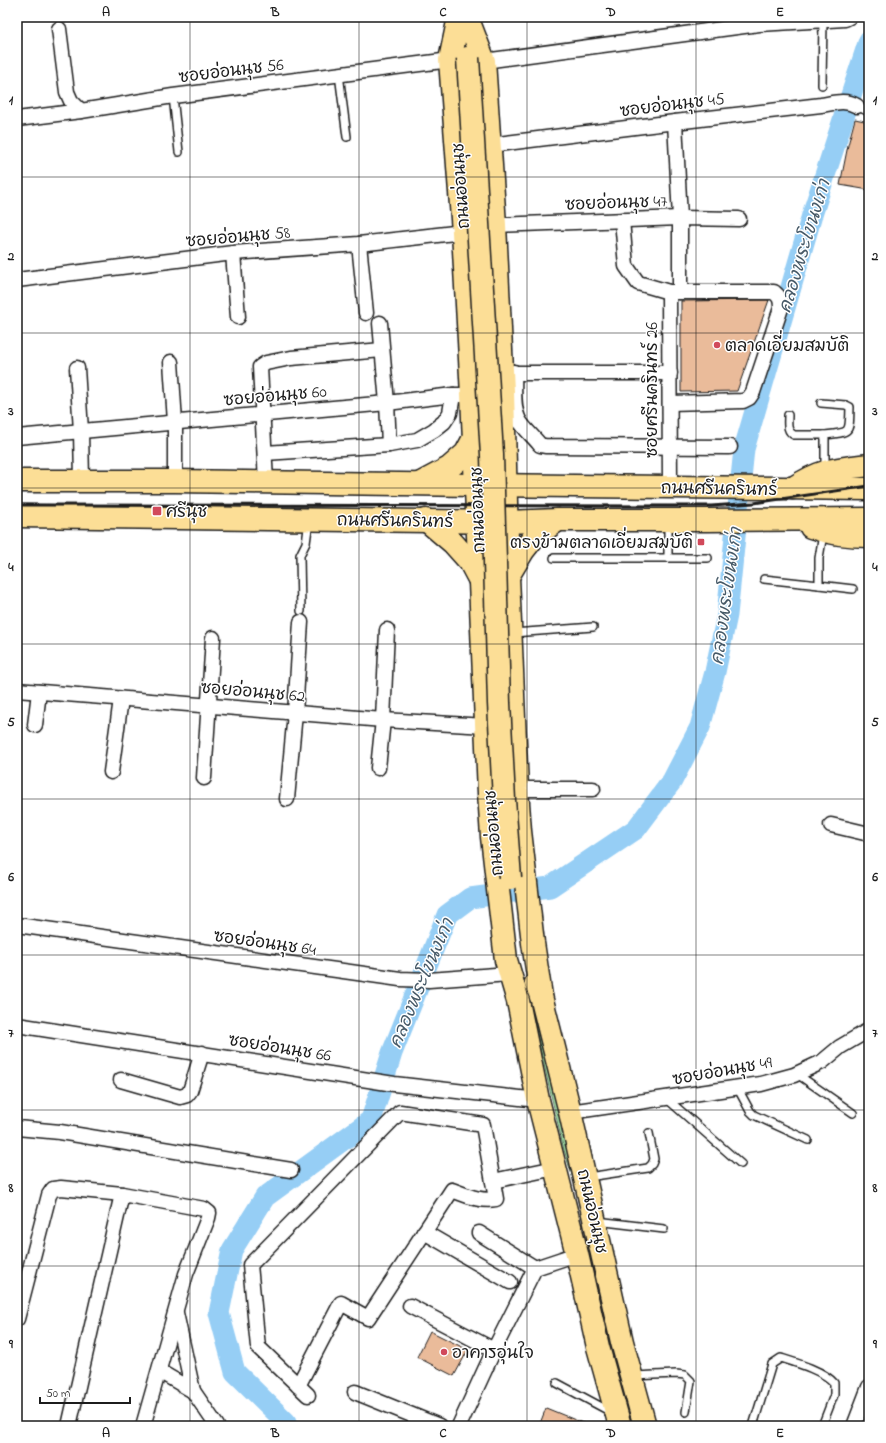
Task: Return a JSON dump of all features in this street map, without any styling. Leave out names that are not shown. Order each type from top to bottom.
[{"type":"main road","name":"ถนนอ่อนนุช","points":[[459,17],[468,60],[490,145],[506,379],[504,438],[517,789],[520,831],[533,943],[541,996]]},
{"type":"main road","name":"ถนนอ่อนนุช","points":[[463,17],[468,60],[463,232],[462,395],[474,438],[479,580],[492,837],[504,945],[509,974],[518,1001],[538,1100],[577,1254],[598,1348],[618,1420]]},
{"type":"main road","name":"ถนนอ่อนนุช","points":[[467,17],[468,60],[492,455],[499,703],[503,784],[515,921],[518,1001]]},
{"type":"main road","points":[[462,395],[484,404],[493,400],[506,379]]},
{"type":"main road","points":[[420,484],[449,468],[466,453],[474,438]]},
{"type":"main road","points":[[504,438],[510,460],[514,466],[526,475],[559,486]]},
{"type":"main road","points":[[792,489],[808,478],[824,471],[869,465]]},
{"type":"main road","name":"ถนนศรีนครินทร์","points":[[17,481],[175,481],[869,489]]},
{"type":"main road","name":"ถนนศรีนครินทร์","points":[[17,516],[426,520],[478,522],[558,520],[869,519]]},
{"type":"main road","points":[[426,520],[453,543],[470,562],[479,580]]},
{"type":"main road","points":[[508,576],[523,551],[534,537],[558,520]]},
{"type":"main road","points":[[791,520],[823,532],[843,535],[869,536]]},
{"type":"main road","points":[[482,625],[486,615],[494,611],[502,614],[510,629]]},
{"type":"main road","name":"ถนนอ่อนนุช","points":[[515,921],[541,996],[570,1112],[631,1376],[645,1426]]},
{"type":"street","name":"ซอยอ่อนนุช 56","points":[[17,119],[339,74],[468,60],[759,21],[823,20],[845,19],[849,17]]},
{"type":"street","points":[[59,29],[67,92],[71,101],[81,111]]},
{"type":"street","name":"ซอยอ่อนนุช 45","points":[[490,145],[821,105],[854,106]]},
{"type":"street","name":"ซอยศรีนครินทร์ 26","points":[[670,487],[670,373],[680,218],[675,122]]},
{"type":"street","name":"ซอยอ่อนนุช 47","points":[[495,225],[680,218],[739,219]]},
{"type":"street","points":[[622,220],[626,266],[638,282],[675,292],[774,292],[782,301],[754,392],[749,398],[743,401],[728,402],[670,403]]},
{"type":"street","name":"ซอยอ่อนนุช 58","points":[[17,280],[233,253],[359,244],[463,232]]},
{"type":"street","points":[[359,244],[366,313]]},
{"type":"street","points":[[233,253],[238,317]]},
{"type":"street","points":[[380,323],[389,445]]},
{"type":"street","points":[[266,482],[260,367],[266,363],[291,358],[382,350]]},
{"type":"street","points":[[171,362],[175,422],[175,481]]},
{"type":"street","points":[[77,368],[81,431],[82,481]]},
{"type":"street","points":[[670,373],[506,379],[520,422],[540,445],[730,447]]},
{"type":"street","points":[[265,453],[389,445],[417,440],[444,422],[462,395]]},
{"type":"street","name":"ซอยอ่อนนุช 60","points":[[17,437],[462,395]]},
{"type":"street","points":[[287,799],[295,713],[301,616]]},
{"type":"street","points":[[378,768],[383,720],[387,630]]},
{"type":"street","points":[[204,778],[213,638]]},
{"type":"street","name":"ซอยอ่อนนุช 62","points":[[17,690],[383,720],[486,726]]},
{"type":"street","points":[[35,725],[39,692]]},
{"type":"street","points":[[111,772],[121,699]]},
{"type":"street","points":[[517,789],[593,789]]},
{"type":"street","points":[[831,825],[869,834]]},
{"type":"street","name":"ซอยอ่อนนุช 64","points":[[17,925],[400,979],[429,980],[509,974]]},
{"type":"street","name":"ซอยอ่อนนุช 66","points":[[17,1025],[394,1084],[538,1100]]},
{"type":"street","name":"ซอยอ่อนนุช 49","points":[[570,1112],[761,1084],[797,1074],[822,1062],[840,1048],[869,1030]]},
{"type":"street","points":[[121,1080],[180,1097],[187,1095],[190,1091],[202,1054]]},
{"type":"street","points":[[400,1112],[483,1125],[496,1199],[480,1200],[452,1190],[424,1232],[368,1318],[341,1303],[303,1391],[258,1347],[250,1265],[400,1112]]},
{"type":"street","points":[[17,1128],[60,1132],[291,1170]]},
{"type":"street","points":[[493,1181],[555,1168]]},
{"type":"street","points":[[17,1319],[49,1195],[53,1189],[61,1188],[122,1194],[204,1209],[209,1213],[186,1274],[143,1426]]},
{"type":"street","points":[[69,1426],[122,1194]]},
{"type":"street","points":[[424,1232],[510,1282]]},
{"type":"street","points":[[479,1233],[535,1268]]},
{"type":"street","points":[[459,1426],[494,1350],[535,1268],[577,1254]]},
{"type":"street","points":[[410,1306],[494,1350]]},
{"type":"street","points":[[175,1311],[193,1391],[217,1426]]},
{"type":"street","points":[[159,1370],[193,1391]]},
{"type":"street","points":[[854,1426],[869,1387]]},
{"type":"street","points":[[355,1392],[438,1426]]},
{"type":"lane","points":[[822,85],[823,20]]},
{"type":"lane","points":[[339,74],[347,137]]},
{"type":"lane","points":[[173,96],[179,152]]},
{"type":"lane","points":[[788,415],[788,430],[794,435],[825,435],[845,433],[850,424],[850,407],[846,404],[821,403]]},
{"type":"lane","points":[[824,471],[825,435]]},
{"type":"lane","points":[[301,616],[300,556],[306,543],[310,519]]},
{"type":"lane","points":[[668,520],[668,558]]},
{"type":"lane","points":[[819,585],[819,558],[823,532]]},
{"type":"lane","points":[[554,558],[708,558]]},
{"type":"lane","points":[[764,579],[853,589]]},
{"type":"lane","points":[[510,629],[593,627]]},
{"type":"lane","points":[[797,1074],[853,1113]]},
{"type":"lane","points":[[737,1087],[750,1111],[754,1115],[808,1140]]},
{"type":"lane","points":[[666,1098],[741,1164]]},
{"type":"lane","points":[[585,1178],[648,1168],[654,1159],[649,1133]]},
{"type":"lane","points":[[595,1220],[664,1229]]},
{"type":"lane","points":[[753,1426],[772,1364],[781,1358],[829,1377],[834,1384],[834,1395],[822,1426]]},
{"type":"lane","points":[[631,1376],[685,1375],[691,1382],[686,1412]]},
{"type":"lane","points":[[557,1383],[618,1420]]},
{"type":"green space","points":[[526,988],[530,988],[565,1127],[576,1173],[601,1299],[578,1194],[564,1150]]},
{"type":"green space","points":[[602,1303],[616,1364],[635,1426],[631,1426],[628,1419],[610,1351]]},
{"type":"building","points":[[855,119],[869,122],[869,190],[840,185]]},
{"type":"building","points":[[769,300],[737,391],[681,392],[681,301]]},
{"type":"building","points":[[430,1331],[468,1350],[454,1376],[417,1357]]},
{"type":"building","points":[[546,1408],[590,1426],[539,1426]]},
{"type":"waterway","name":"คลองพระโขนงเก่า","points":[[287,1426],[286,1422],[235,1372],[219,1313],[232,1250],[265,1197],[371,1120],[392,1053],[447,915],[470,898],[550,887],[636,829],[672,781],[700,727],[715,672],[727,615],[744,449],[812,215],[869,40]]},
{"type":"railway","points":[[17,505],[711,506],[754,503],[869,486]]},
{"type":"place","name":"ตลาดเอี่ยมสมบัติ","points":[[717,345]]},
{"type":"place","name":"ศรีนุช","points":[[157,511]]},
{"type":"place","name":"ตรงข้ามตลาดเอี่ยมสมบัติ","points":[[701,542]]},
{"type":"place","name":"อาคารอุ่นใจ","points":[[444,1352]]}]
